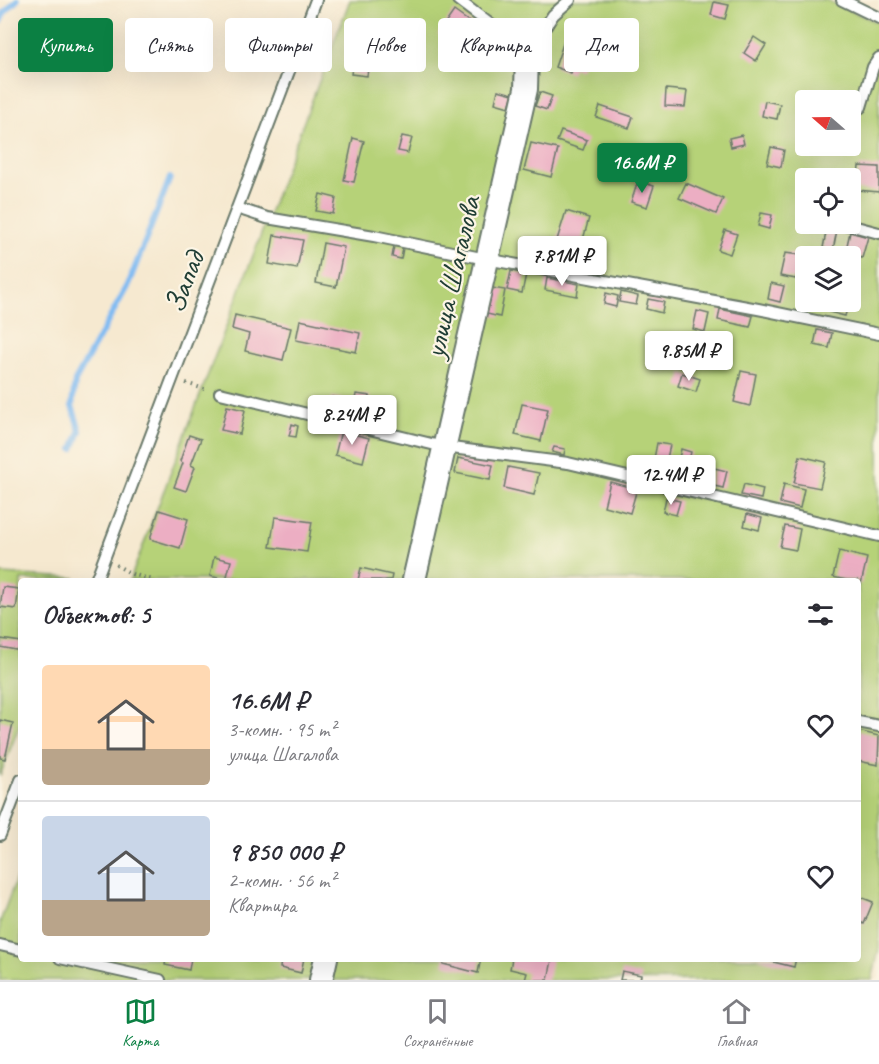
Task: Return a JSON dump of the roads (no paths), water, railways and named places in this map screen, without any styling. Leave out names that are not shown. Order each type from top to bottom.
[{"type":"street","name":"улица Шагалова","points":[[414,578],[526,89],[527,72]]},
{"type":"street","points":[[321,980],[325,962]]},
{"type":"lane","name":"Запад","points":[[97,578],[316,0]]},
{"type":"lane","points":[[458,0],[482,18]]},
{"type":"lane","points":[[551,18],[570,0]]},
{"type":"lane","points":[[842,0],[879,18]]},
{"type":"lane","points":[[861,108],[873,66],[879,58]]},
{"type":"lane","points":[[237,208],[267,218],[374,236],[879,334]]},
{"type":"lane","points":[[861,228],[879,233]]},
{"type":"lane","points":[[220,393],[444,447],[568,463],[879,536]]},
{"type":"lane","points":[[861,723],[879,726]]},
{"type":"lane","points":[[0,836],[18,788]]},
{"type":"lane","points":[[0,830],[10,809]]},
{"type":"lane","points":[[0,945],[18,949]]},
{"type":"lane","points":[[78,962],[160,980]]},
{"type":"waterway","points":[[0,22],[4,13],[17,0]]},
{"type":"waterway","points":[[73,449],[80,431],[72,406],[75,381],[128,285],[170,178]]}]
